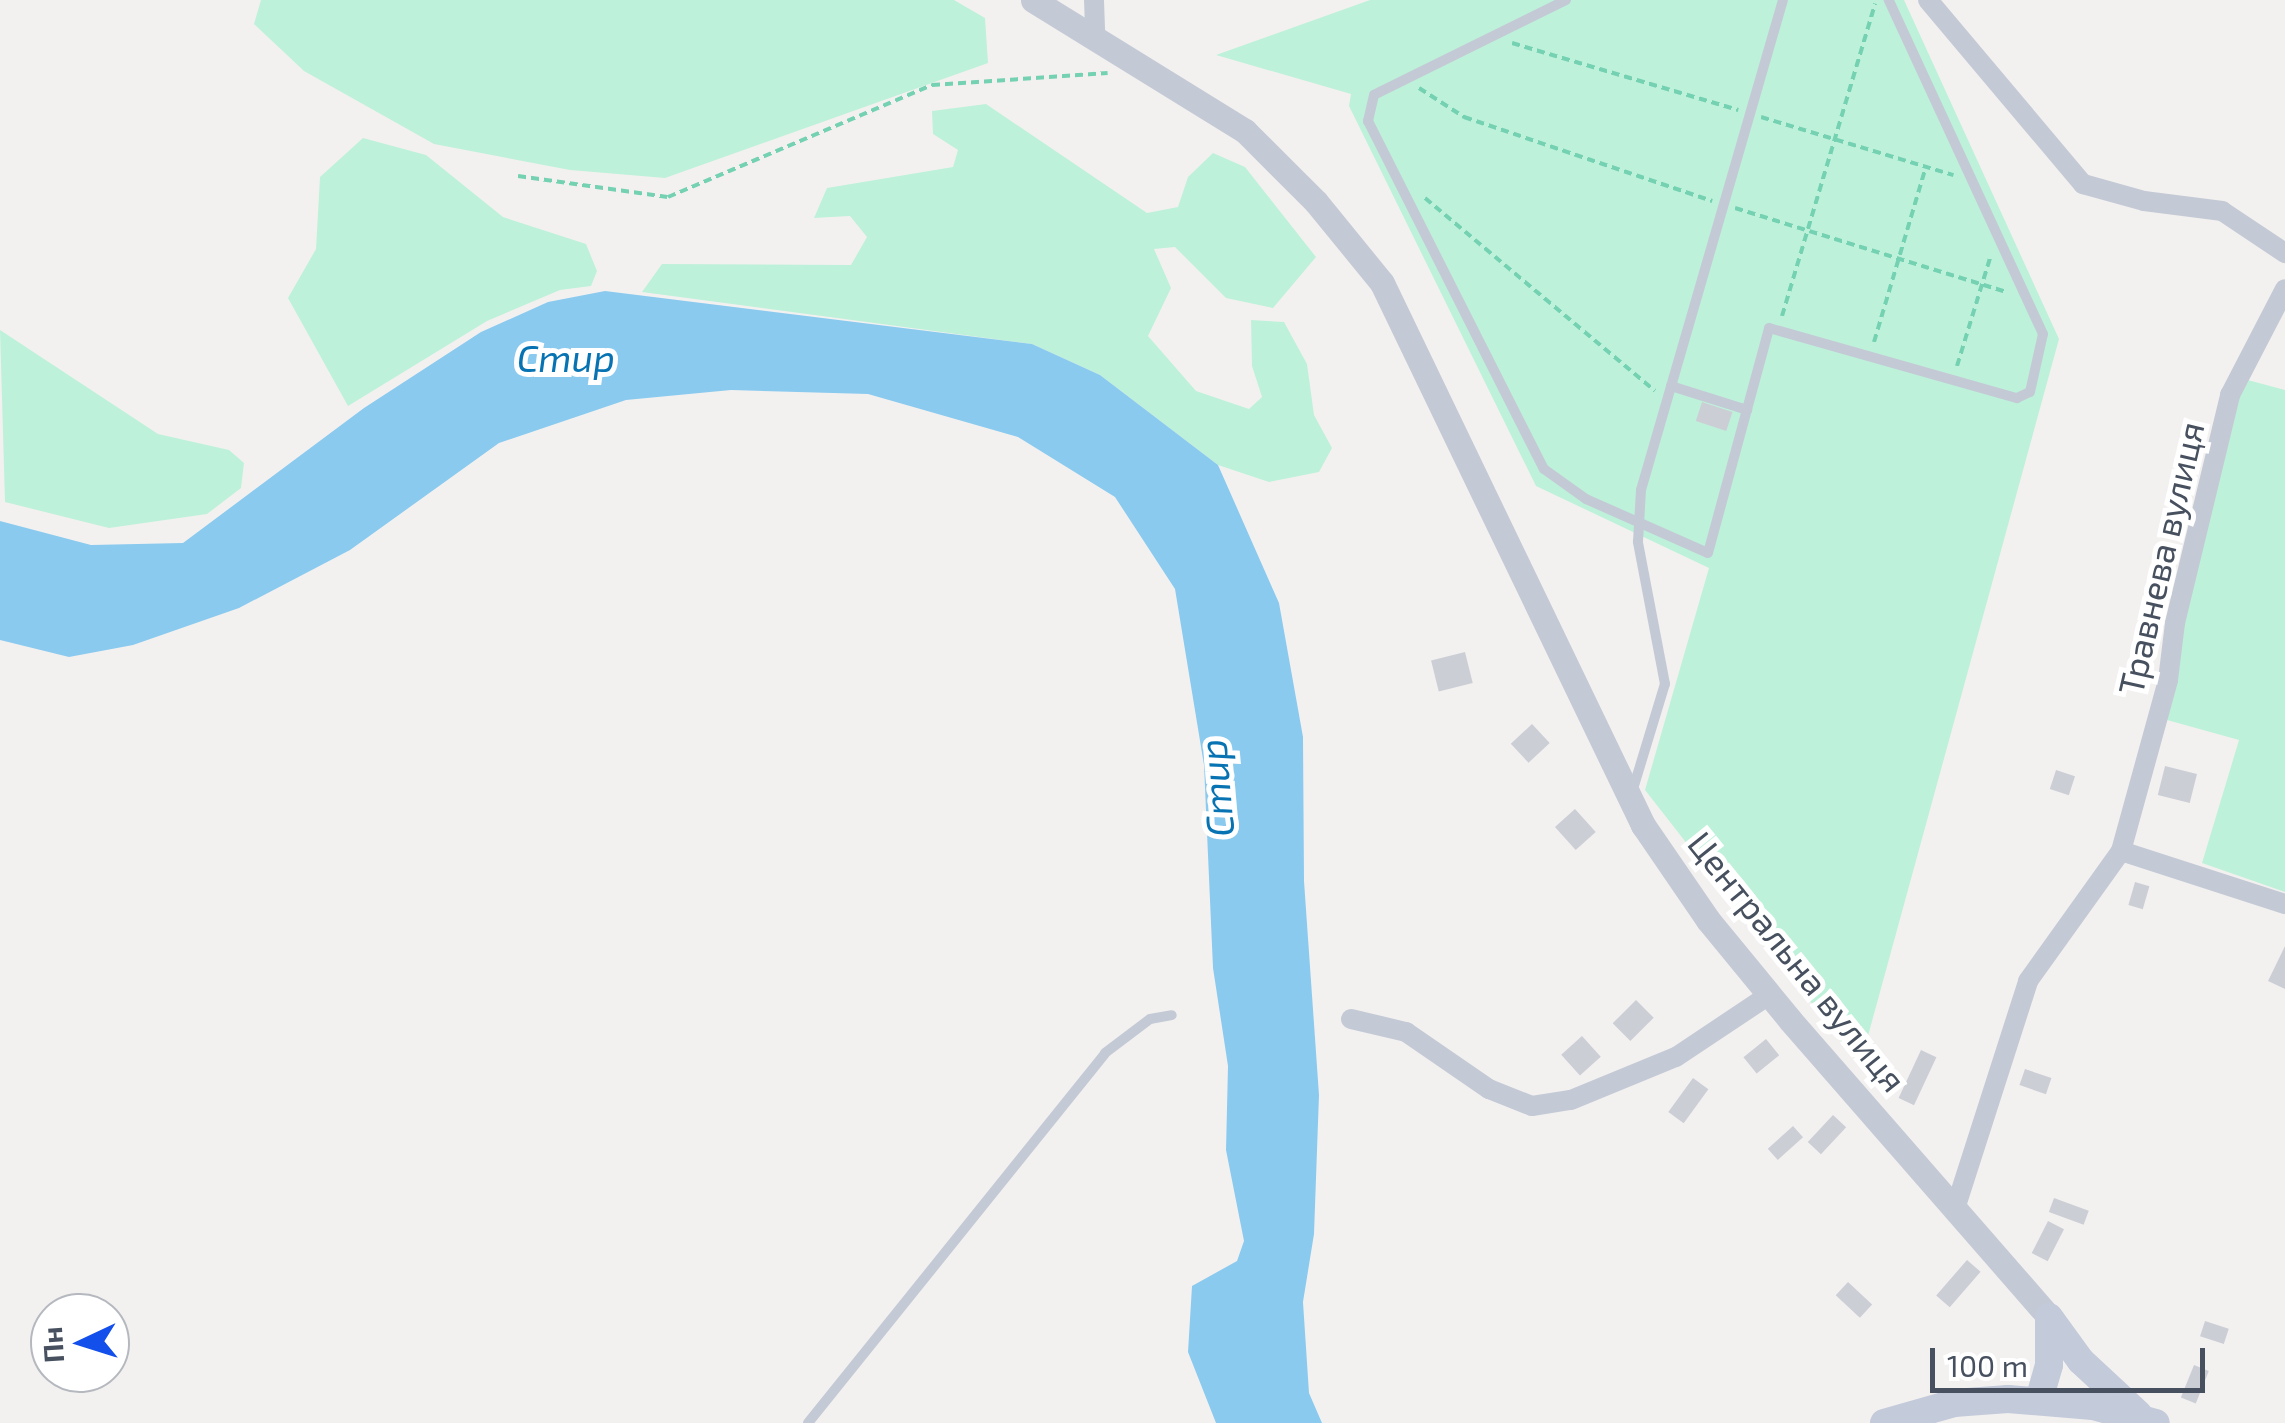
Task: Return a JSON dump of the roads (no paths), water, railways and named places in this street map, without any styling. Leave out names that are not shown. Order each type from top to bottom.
[{"type":"main road","points":[[2040,1400],[2049,1365],[2048,1316]]},
{"type":"main road","points":[[2048,1316],[2081,1361],[2150,1421]]},
{"type":"main road","points":[[1884,1423],[1954,1403],[2040,1400],[2086,1415],[2150,1421]]},
{"type":"street","name":"Центральна вулиця","points":[[1032,0],[1095,34],[1245,130],[1316,202],[1382,282],[1630,800],[1708,920],[2048,1316]]},
{"type":"street","points":[[1094,0],[1095,34]]},
{"type":"street","points":[[1932,3],[2083,184],[2144,201],[2222,210],[2285,253]]},
{"type":"street","name":"Травнева вулиця","points":[[1955,1209],[2028,981],[2121,851],[2168,680],[2175,623],[2230,395],[2285,288]]},
{"type":"street","points":[[2121,851],[2285,904]]},
{"type":"street","points":[[1352,1019],[1406,1032],[1489,1089],[1532,1106],[1572,1100],[1676,1057],[1769,994]]},
{"type":"lane","points":[[1566,0],[1374,95],[1368,121],[1544,469],[1562,486],[1708,552],[1769,328],[2017,398],[2030,392],[2042,353],[2043,334],[1889,0]]},
{"type":"lane","points":[[1630,800],[1665,684],[1638,542],[1641,490],[1783,0]]},
{"type":"lane","points":[[1671,386],[1747,410]]},
{"type":"lane","points":[[808,1423],[1105,1053],[1150,1019],[1172,1015]]},
{"type":"water","name":"Стир","points":[[605,291],[1032,344],[1100,375],[1218,465],[1279,603],[1303,737],[1304,881],[1319,1095],[1314,1234],[1303,1302],[1309,1393],[1322,1423],[1216,1423],[1188,1352],[1192,1286],[1237,1261],[1244,1241],[1226,1150],[1228,1066],[1213,968],[1204,765],[1175,589],[1115,497],[1018,437],[868,394],[731,390],[626,400],[499,443],[350,550],[239,608],[133,645],[69,657],[0,640],[0,521],[91,545],[183,543],[364,408],[481,332],[548,302]]}]
